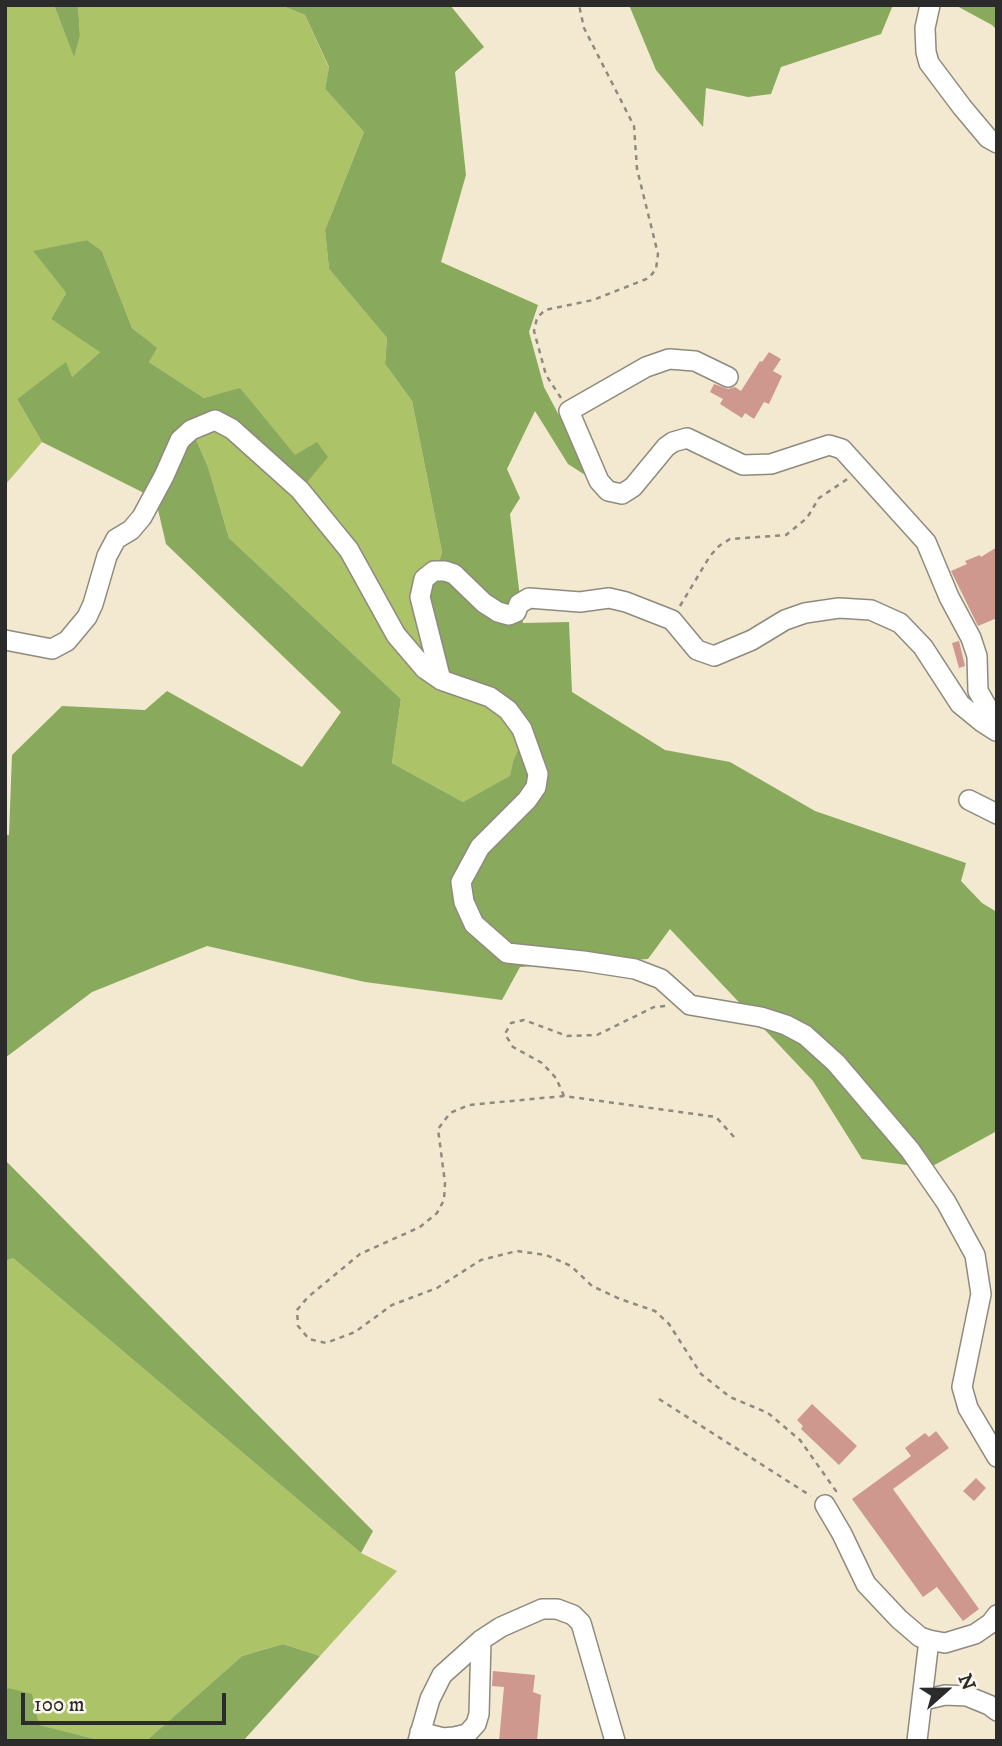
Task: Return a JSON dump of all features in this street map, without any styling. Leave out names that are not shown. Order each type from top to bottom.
[{"type":"street","points":[[930,5],[925,28],[929,63],[988,138],[997,143]]},
{"type":"street","points":[[728,377],[695,361],[669,359],[646,366],[569,411],[599,481],[614,494],[622,494],[633,487],[666,447],[687,438],[743,465],[771,464],[829,445],[842,449],[926,542],[949,597],[971,638],[978,656],[978,691],[997,724]]},
{"type":"street","points":[[5,640],[52,649],[67,641],[87,617],[107,556],[116,539],[131,530],[142,517],[180,440],[191,430],[215,420],[232,429],[300,490],[349,550],[396,635],[425,669],[441,680],[491,697],[508,710],[522,729],[538,774],[536,787],[527,800],[480,847],[461,882],[464,902],[474,924],[507,953],[635,969],[661,979],[690,1005],[761,1017],[786,1025],[805,1035],[836,1063],[910,1150],[946,1202],[975,1255],[981,1294],[962,1387],[968,1408],[997,1457]]},
{"type":"street","points":[[441,680],[420,597],[424,579],[434,571],[454,574],[484,603],[509,615],[516,612],[519,604],[528,598],[580,602],[609,598],[626,602],[672,620],[697,650],[715,656],[752,640],[785,620],[805,613],[839,608],[871,610],[900,623],[923,647],[960,704],[997,731]]},
{"type":"street","points":[[969,800],[997,814]]},
{"type":"street","points":[[825,1505],[866,1584],[920,1637],[945,1643],[975,1634],[991,1623],[997,1615]]},
{"type":"street","points":[[481,1640],[479,1714],[476,1724],[467,1734],[454,1737],[419,1736],[430,1699],[442,1675],[481,1640],[501,1627],[542,1609],[557,1609],[573,1615],[581,1623],[615,1741]]},
{"type":"street","points":[[917,1741],[924,1700],[929,1640]]},
{"type":"street","points":[[924,1700],[945,1695],[967,1696],[997,1711]]},
{"type":"path","points":[[569,411],[546,375],[534,331],[537,318],[545,310],[593,300],[649,278],[656,269],[658,254],[637,169],[634,126],[584,28],[579,5]]},
{"type":"path","points":[[672,620],[719,545],[730,539],[786,535],[807,518],[820,498],[861,470]]},
{"type":"path","points":[[564,1096],[556,1078],[542,1063],[513,1047],[505,1034],[511,1023],[524,1020],[567,1036],[597,1035],[654,1007],[690,1005]]},
{"type":"path","points":[[659,1399],[825,1505],[836,1491],[800,1440],[768,1413],[730,1397],[701,1374],[669,1325],[655,1311],[592,1286],[570,1266],[546,1255],[517,1251],[481,1260],[438,1287],[393,1305],[355,1332],[326,1343],[309,1339],[298,1326],[298,1310],[308,1297],[360,1254],[420,1227],[437,1213],[444,1200],[445,1182],[439,1129],[450,1113],[469,1105],[564,1096],[716,1117],[733,1137]]},
{"type":"green space","points":[[5,5],[54,5],[74,56],[80,36],[78,5],[280,5],[305,15],[329,68],[325,89],[364,132],[325,230],[329,269],[387,338],[385,364],[412,401],[442,552],[438,566],[430,666],[303,487],[317,443],[295,456],[240,389],[204,398],[149,362],[156,348],[132,328],[102,251],[87,240],[34,252],[66,293],[51,319],[101,351],[71,378],[66,363],[17,399],[42,442],[5,485]]},
{"type":"green space","points":[[54,5],[78,5],[80,36],[74,57]]},
{"type":"green space","points":[[280,5],[450,5],[484,47],[455,72],[466,175],[441,262],[538,305],[529,332],[544,387],[593,480],[568,464],[535,411],[507,469],[520,498],[510,514],[523,623],[569,622],[572,692],[665,750],[730,762],[815,811],[966,863],[961,881],[982,903],[997,912],[997,1131],[929,1168],[862,1159],[813,1081],[670,929],[648,959],[520,967],[502,1000],[365,982],[207,946],[92,992],[5,1058],[5,835],[9,835],[12,755],[62,706],[145,710],[167,691],[302,767],[341,712],[166,544],[156,501],[194,435],[208,467],[229,538],[401,699],[392,763],[463,802],[510,776],[513,761],[528,728],[445,677],[425,597],[442,552],[412,401],[385,364],[387,338],[329,269],[325,230],[364,132],[325,89],[329,67],[305,15]]},
{"type":"green space","points":[[629,5],[893,5],[881,34],[781,67],[771,94],[748,97],[706,88],[703,127],[656,70]]},
{"type":"green space","points":[[955,5],[997,5],[997,30],[992,25]]},
{"type":"green space","points":[[87,240],[102,251],[132,328],[157,348],[149,362],[204,398],[240,388],[295,455],[317,442],[328,457],[303,487],[202,419],[148,495],[42,442],[17,399],[66,362],[72,377],[100,352],[51,319],[66,293],[33,251]]},
{"type":"green space","points":[[216,425],[267,466],[345,553],[393,639],[504,714],[522,742],[513,761],[510,777],[463,802],[392,763],[401,699],[229,538],[208,467],[194,435]]},
{"type":"green space","points":[[5,1160],[373,1531],[361,1553],[13,1258],[5,1261]]},
{"type":"green space","points":[[13,1258],[361,1553],[397,1571],[320,1656],[283,1644],[242,1656],[146,1741],[103,1741],[38,1725],[8,1688],[5,1691],[5,1261]]},
{"type":"green space","points":[[283,1644],[320,1656],[243,1741],[146,1741],[242,1656]]},
{"type":"green space","points":[[8,1688],[32,1694],[39,1725],[103,1741],[5,1741],[5,1691]]},
{"type":"building","points":[[769,352],[781,359],[773,371],[782,376],[769,404],[764,402],[754,419],[745,413],[742,418],[720,404],[723,399],[710,392],[714,384],[728,389],[735,387],[741,391]]},
{"type":"building","points":[[997,547],[997,618],[978,626],[951,571],[967,564],[965,561],[980,555],[981,557]]},
{"type":"building","points":[[959,641],[965,666],[959,668],[952,643]]},
{"type":"building","points":[[812,1404],[857,1446],[839,1465],[801,1429],[803,1426],[797,1420]]},
{"type":"building","points":[[936,1431],[949,1448],[893,1489],[979,1609],[963,1621],[937,1587],[923,1597],[852,1499],[911,1456],[905,1448],[925,1433],[929,1437]]},
{"type":"building","points":[[976,1478],[986,1488],[974,1501],[963,1491]]},
{"type":"building","points":[[493,1671],[535,1675],[533,1692],[541,1695],[537,1741],[499,1741],[504,1687],[492,1686]]}]
